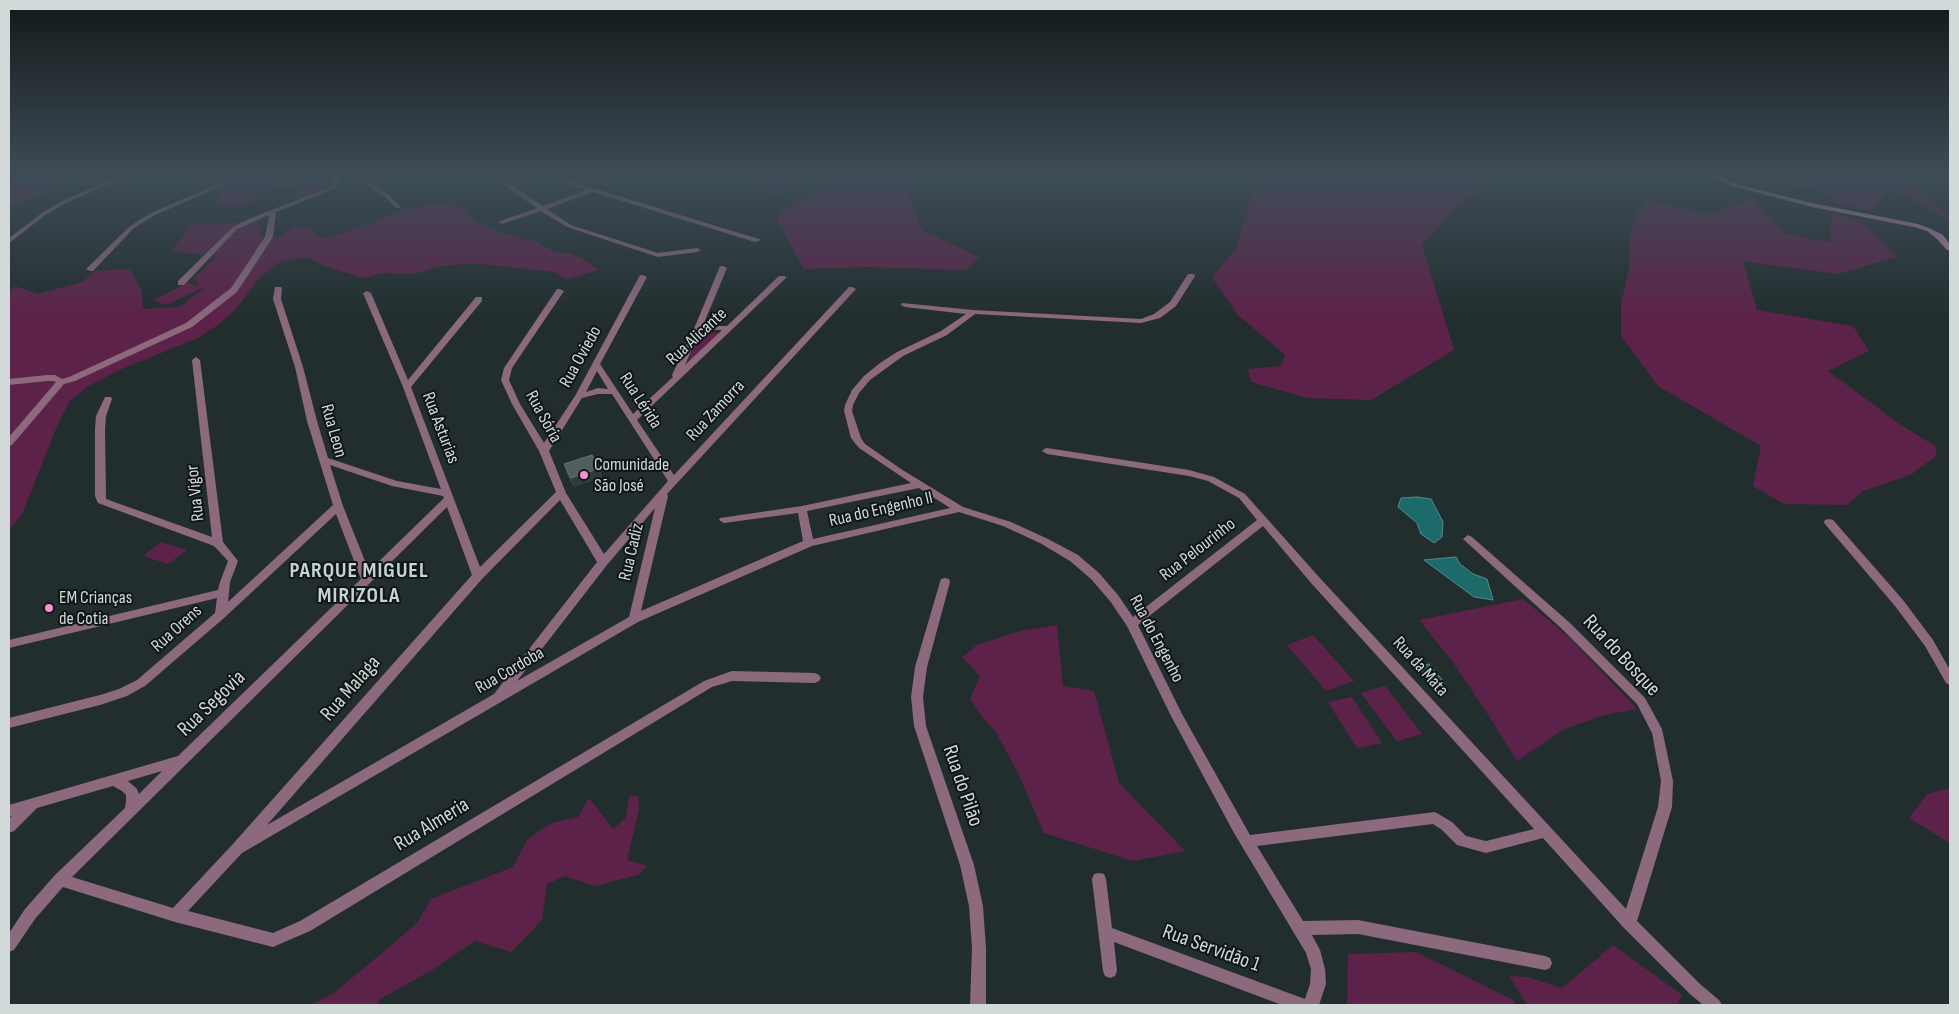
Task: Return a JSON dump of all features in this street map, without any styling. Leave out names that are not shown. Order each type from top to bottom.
[{"type":"street","points":[[9,241],[30,224]]},
{"type":"street","points":[[90,269],[136,224]]},
{"type":"street","points":[[181,283],[235,228],[241,224]]},
{"type":"street","points":[[9,443],[61,382],[78,377],[172,334],[189,325],[226,298],[234,290],[269,237],[271,224]]},
{"type":"street","points":[[565,224],[658,255],[697,250]]},
{"type":"street","points":[[705,224],[758,240]]},
{"type":"street","points":[[1912,224],[1935,234],[1950,248]]},
{"type":"street","points":[[674,381],[723,268]]},
{"type":"street","points":[[905,305],[973,312],[1141,321],[1157,316],[1173,304],[1191,276]]},
{"type":"street","name":"Rua Oviedo","points":[[544,451],[579,396],[643,277]]},
{"type":"street","name":"Rua Alicante","points":[[634,419],[782,278]]},
{"type":"street","name":"Rua Leon","points":[[278,289],[277,300],[299,367],[312,421],[338,506],[367,580]]},
{"type":"street","name":"Rua Zamorra","points":[[496,699],[603,562],[673,481],[852,289]]},
{"type":"street","name":"Rua Sória","points":[[560,291],[508,368],[505,380],[516,404],[544,451],[561,493],[603,562]]},
{"type":"street","name":"Rua Asturias","points":[[367,293],[407,387],[478,576]]},
{"type":"street","points":[[407,387],[479,299]]},
{"type":"street","name":"Rua do Engenho","points":[[973,312],[944,333],[900,354],[883,365],[854,392],[848,411],[858,442],[919,485],[959,509],[1007,524],[1044,541],[1074,558],[1095,576],[1114,598],[1132,624],[1177,716],[1246,841],[1313,950],[1318,969],[1318,984],[1311,1005]]},
{"type":"street","points":[[700,324],[712,328],[729,328]]},
{"type":"street","name":"Rua Vigor","points":[[196,360],[218,543],[233,561],[223,593],[220,615]]},
{"type":"street","name":"Rua Lérida","points":[[596,364],[634,419],[673,481]]},
{"type":"street","points":[[9,382],[55,378],[61,382]]},
{"type":"street","points":[[579,396],[598,391],[615,392]]},
{"type":"street","points":[[108,399],[100,429],[100,496],[102,501],[218,543]]},
{"type":"street","name":"Rua da Mata","points":[[1047,451],[1167,468],[1211,479],[1242,496],[1262,522],[1629,924],[1695,989],[1714,1005]]},
{"type":"street","points":[[324,460],[395,484],[449,496]]},
{"type":"street","points":[[724,520],[802,509],[919,485]]},
{"type":"street","name":"Rua Malaga","points":[[175,915],[237,849],[478,576],[561,493]]},
{"type":"street","name":"Rua Cadiz","points":[[634,619],[664,493]]},
{"type":"street","name":"Rua Segovia","points":[[9,945],[30,914],[60,880],[367,580],[449,496]]},
{"type":"street","name":"Rua Orens","points":[[9,723],[123,693],[141,683],[220,615],[338,506]]},
{"type":"street","points":[[802,509],[809,543]]},
{"type":"street","name":"Rua do Engenho II","points":[[809,543],[959,509]]},
{"type":"street","name":"Rua Pelourinho","points":[[1132,624],[1262,522]]},
{"type":"street","points":[[1829,522],[1899,603],[1929,643],[1950,680]]},
{"type":"street","name":"Rua do Bosque","points":[[1468,539],[1566,626],[1641,701],[1658,733],[1668,781],[1665,807],[1629,924]]},
{"type":"street","name":"Rua Cordoba","points":[[237,849],[634,619],[809,543]]},
{"type":"street","name":"Rua do Pilão","points":[[945,582],[921,667],[917,697],[920,726],[967,865],[976,906],[979,948],[978,1005]]},
{"type":"street","points":[[9,644],[223,593]]},
{"type":"street","name":"Rua Almeria","points":[[60,880],[175,915],[273,940],[288,935],[708,684],[732,676],[815,678]]},
{"type":"street","points":[[9,811],[184,760]]},
{"type":"street","points":[[113,780],[127,787],[132,793],[133,801],[129,814]]},
{"type":"street","points":[[9,827],[35,803]]},
{"type":"street","points":[[1246,841],[1435,818],[1447,826],[1462,841],[1486,847],[1545,832]]},
{"type":"street","points":[[1099,879],[1110,971]]},
{"type":"street","points":[[1300,928],[1358,927],[1545,963]]},
{"type":"street","name":"Rua Servidão 1","points":[[1105,932],[1302,1005]]},
{"type":"shaded area","points":[[192,224],[258,224],[263,238],[282,237],[293,225],[309,229],[323,239],[366,224],[483,224],[501,233],[540,243],[556,253],[567,253],[583,259],[599,270],[567,279],[554,272],[484,264],[459,264],[437,267],[414,274],[383,273],[363,278],[319,264],[308,257],[281,261],[259,278],[237,308],[218,325],[198,338],[119,370],[87,387],[69,402],[57,426],[22,514],[9,530],[9,292],[15,286],[38,294],[82,282],[95,271],[130,269],[142,292],[143,309],[180,307],[203,289],[166,305],[153,300],[188,283],[200,286],[194,278],[217,256],[171,251]]},
{"type":"shaded area","points":[[779,224],[920,224],[922,230],[979,257],[967,270],[866,267],[804,269]]},
{"type":"shaded area","points":[[1243,224],[1441,224],[1422,245],[1454,350],[1371,400],[1308,398],[1251,382],[1248,369],[1281,366],[1285,355],[1238,315],[1212,277],[1236,249]]},
{"type":"shaded area","points":[[1634,224],[1777,224],[1785,233],[1830,243],[1831,224],[1865,224],[1896,257],[1838,274],[1743,261],[1757,310],[1853,326],[1869,351],[1828,371],[1898,423],[1935,446],[1937,455],[1912,474],[1863,491],[1847,505],[1784,504],[1753,486],[1761,446],[1658,386],[1621,336],[1621,304],[1629,269],[1630,235]]},
{"type":"shaded area","points":[[701,331],[719,333],[686,365]]},
{"type":"shaded area","points":[[161,542],[187,550],[168,564],[143,556]]},
{"type":"shaded area","points":[[1523,599],[1571,639],[1637,709],[1605,715],[1564,729],[1517,761],[1452,661],[1419,620]]},
{"type":"shaded area","points":[[1057,625],[1063,686],[1094,691],[1119,783],[1185,851],[1133,861],[1044,833],[1020,777],[996,732],[983,718],[970,699],[980,676],[962,657],[977,645],[1020,631]]},
{"type":"shaded area","points":[[1313,635],[1354,681],[1326,691],[1287,645]]},
{"type":"shaded area","points":[[1385,686],[1422,734],[1397,741],[1361,693]]},
{"type":"shaded area","points":[[1352,697],[1382,743],[1357,748],[1328,702]]},
{"type":"shaded area","points":[[1950,788],[1950,843],[1909,818],[1927,794]]},
{"type":"shaded area","points":[[638,795],[639,809],[627,860],[647,866],[638,875],[595,886],[565,876],[547,884],[542,920],[511,952],[475,941],[432,970],[380,999],[378,1005],[311,1005],[334,993],[418,922],[431,899],[513,867],[527,840],[551,823],[578,817],[589,798],[613,829],[626,818],[629,797]]},
{"type":"shaded area","points":[[1613,945],[1682,995],[1677,1005],[1527,1005],[1509,976],[1527,977],[1562,988]]},
{"type":"shaded area","points":[[1416,952],[1515,1001],[1515,1005],[1347,1005],[1348,954]]},
{"type":"water","points":[[1417,497],[1431,499],[1443,522],[1442,537],[1434,543],[1421,534],[1417,523],[1398,507],[1401,498]]},
{"type":"water","points":[[1456,557],[1460,564],[1473,574],[1487,579],[1493,600],[1474,597],[1424,560]]},
{"type":"water","points":[[1429,664],[1445,683],[1433,686],[1418,667]]},
{"type":"building","points":[[592,455],[600,468],[571,478],[564,464]]},
{"type":"place","name":"Comunidade São José","points":[[584,475]]},
{"type":"place","name":"EM Crianças de Cotia","points":[[49,608]]},
{"type":"district","name":"PARQUE MIGUEL MIRIZOLA","points":[[359,584]]}]
